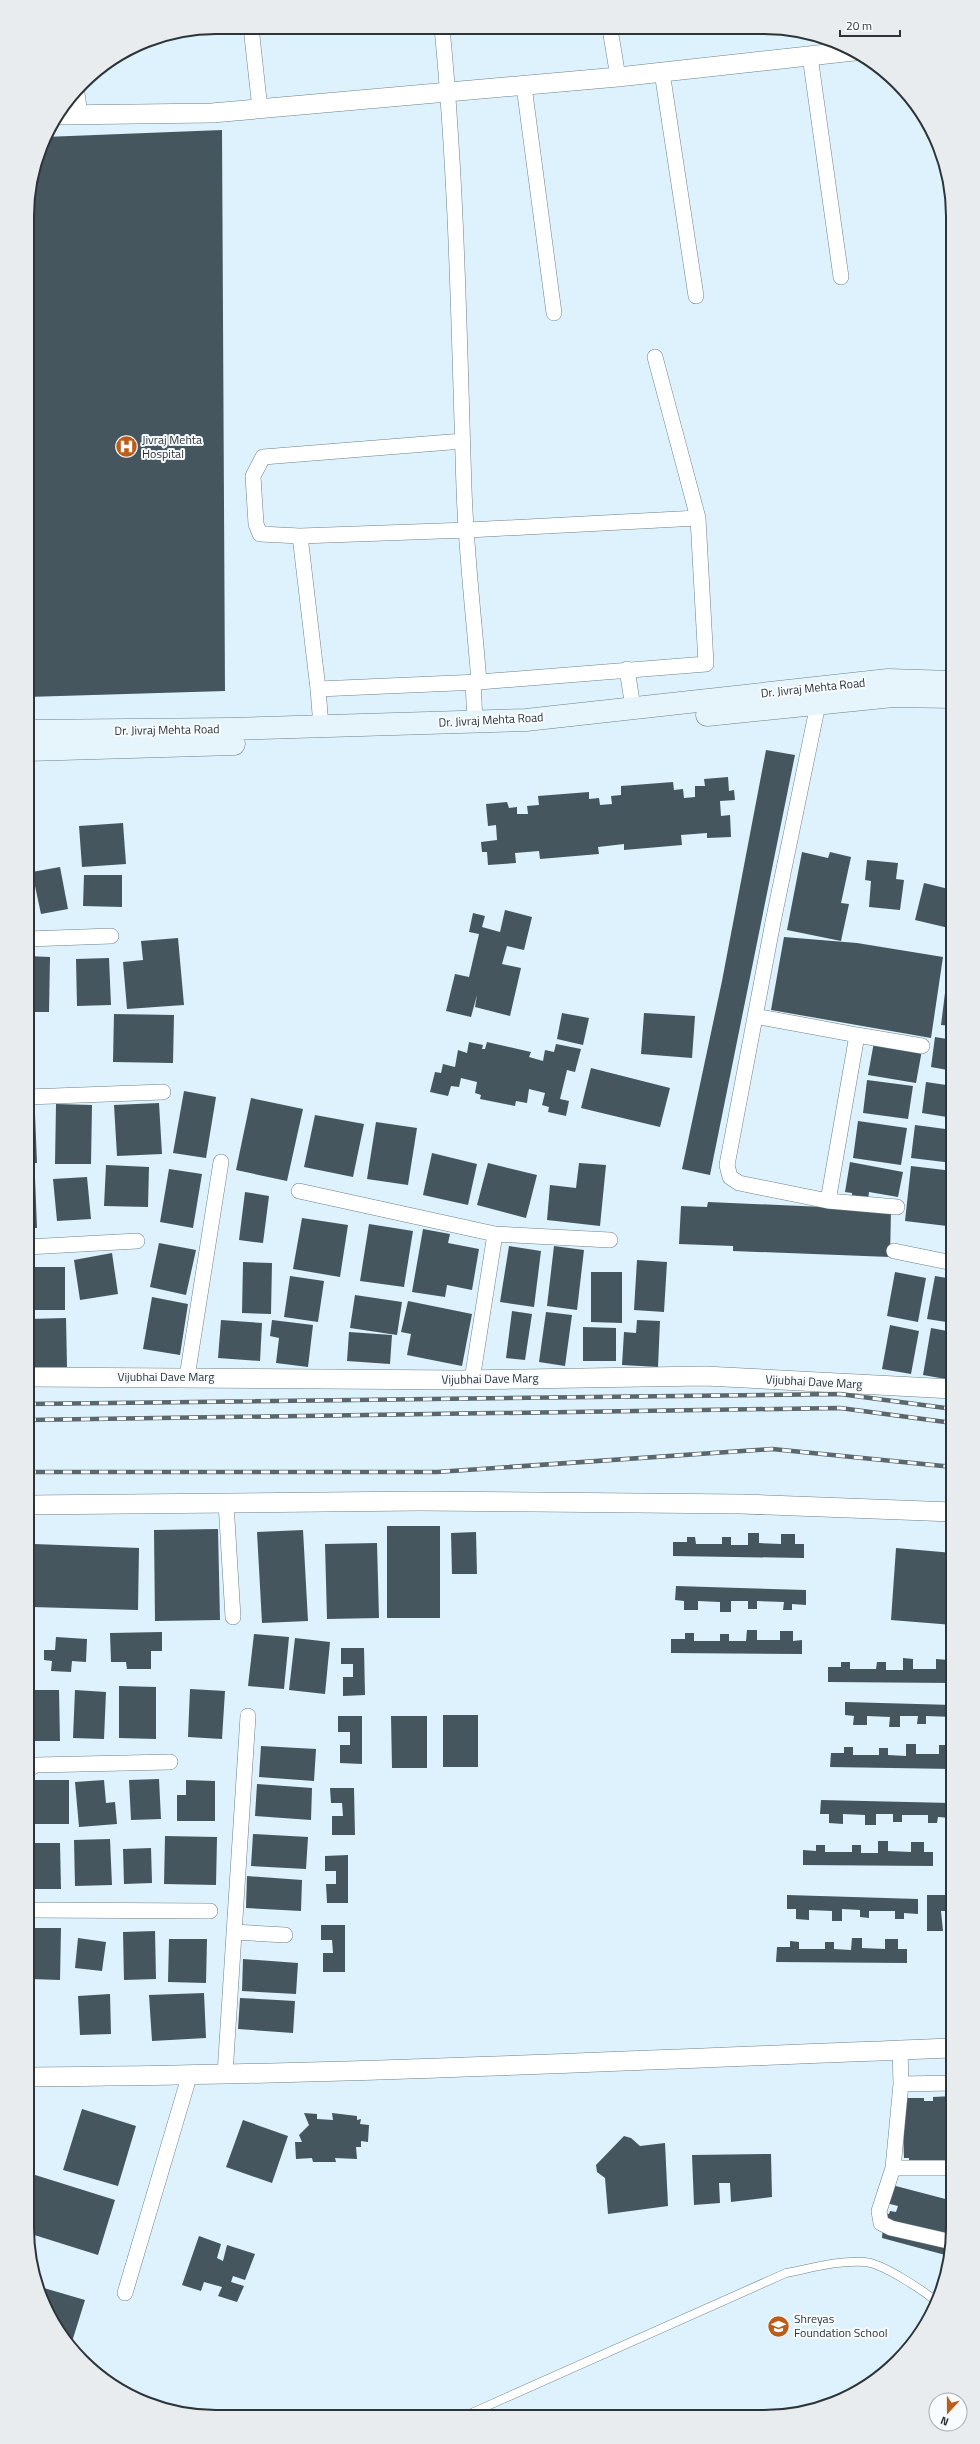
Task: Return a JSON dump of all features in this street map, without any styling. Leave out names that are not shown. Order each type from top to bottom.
[{"type":"main road","name":"Dr. Jivraj Mehta Road","points":[[34,731],[228,729],[526,720],[888,680],[946,682]]},
{"type":"main road","points":[[34,750],[501,735],[893,696],[946,697]]},
{"type":"street","points":[[252,34],[260,109]]},
{"type":"street","points":[[443,34],[448,92],[459,296],[463,441],[476,682],[476,721]]},
{"type":"street","points":[[611,34],[618,77]]},
{"type":"street","points":[[65,115],[212,113],[618,77],[842,52]]},
{"type":"street","points":[[810,56],[841,277]]},
{"type":"street","points":[[662,72],[696,296]]},
{"type":"street","points":[[524,86],[554,313]]},
{"type":"street","points":[[78,98],[80,115]]},
{"type":"street","points":[[318,689],[476,682],[706,664],[698,518],[655,357]]},
{"type":"street","points":[[463,441],[263,457],[253,476],[256,524],[260,534],[300,536],[468,530],[698,518]]},
{"type":"street","points":[[300,536],[321,726]]},
{"type":"street","points":[[627,670],[633,708]]},
{"type":"street","points":[[818,704],[773,922],[727,1165],[730,1177],[739,1182],[828,1201],[897,1206]]},
{"type":"street","points":[[34,939],[111,936]]},
{"type":"street","points":[[756,1016],[922,1046]]},
{"type":"street","points":[[828,1201],[857,1035]]},
{"type":"street","points":[[34,1097],[163,1092]]},
{"type":"street","points":[[186,1378],[221,1162]]},
{"type":"street","points":[[299,1191],[495,1234],[610,1240]]},
{"type":"street","points":[[472,1380],[495,1234]]},
{"type":"street","points":[[34,1247],[137,1241]]},
{"type":"street","points":[[894,1251],[946,1262]]},
{"type":"street","name":"Vijubhai Dave Marg","points":[[34,1376],[472,1380],[705,1376],[946,1389]]},
{"type":"street","points":[[34,1505],[419,1501],[740,1504],[946,1512]]},
{"type":"street","points":[[226,1503],[233,1617]]},
{"type":"street","points":[[225,2074],[248,1716]]},
{"type":"street","points":[[34,1766],[170,1762]]},
{"type":"street","points":[[34,1910],[210,1911]]},
{"type":"street","points":[[234,1932],[285,1935]]},
{"type":"street","points":[[34,2077],[189,2077],[225,2074],[434,2070],[946,2048]]},
{"type":"street","points":[[900,2050],[901,2084],[893,2168],[879,2211],[881,2223],[891,2228],[946,2241]]},
{"type":"street","points":[[125,2293],[189,2077]]},
{"type":"street","points":[[901,2084],[946,2083]]},
{"type":"street","points":[[893,2168],[946,2168]]},
{"type":"lane","points":[[478,2410],[786,2273],[833,2263],[867,2262],[894,2274],[932,2297]]},
{"type":"building","name":"Jivraj Mehta Hospital","points":[[222,130],[225,691],[34,697],[34,204],[40,169],[53,137]]},
{"type":"building","points":[[766,750],[795,755],[710,1175],[682,1169],[722,981]]},
{"type":"building","points":[[728,777],[729,791],[734,790],[735,800],[720,801],[721,816],[730,815],[731,837],[707,838],[707,833],[681,835],[682,845],[624,850],[624,844],[598,847],[599,854],[540,859],[539,851],[515,853],[516,863],[488,865],[487,852],[482,852],[481,842],[497,840],[496,825],[488,826],[486,804],[507,802],[509,808],[517,807],[517,814],[528,814],[527,806],[539,805],[538,796],[589,792],[589,799],[599,798],[600,805],[612,804],[611,796],[621,795],[621,786],[673,782],[674,790],[683,789],[684,798],[695,797],[695,786],[705,786],[704,779]]},
{"type":"building","points":[[123,823],[126,864],[82,867],[79,826]]},
{"type":"building","points":[[802,852],[828,858],[830,852],[851,857],[841,903],[849,904],[841,941],[787,930]]},
{"type":"building","points":[[867,860],[898,863],[896,879],[904,880],[900,910],[869,907],[871,881],[865,880]]},
{"type":"building","points":[[60,867],[68,909],[41,914],[34,881],[34,872]]},
{"type":"building","points":[[84,875],[122,875],[122,907],[83,906]]},
{"type":"building","points":[[924,883],[946,888],[946,927],[915,920]]},
{"type":"building","points":[[505,910],[532,917],[524,950],[507,946],[502,964],[521,968],[510,1016],[475,1007],[477,995],[471,1017],[446,1011],[455,974],[469,977],[479,934],[469,932],[473,913],[485,916],[482,927],[500,932]]},
{"type":"building","points":[[784,937],[857,943],[943,957],[931,1038],[771,1010]]},
{"type":"building","points":[[178,938],[184,1005],[127,1009],[123,962],[143,960],[141,941]]},
{"type":"building","points":[[34,956],[50,957],[49,1012],[34,1012]]},
{"type":"building","points":[[109,958],[111,1005],[77,1006],[76,959]]},
{"type":"building","points":[[946,985],[946,1025],[941,1025]]},
{"type":"building","points":[[562,1013],[589,1018],[583,1045],[557,1039]]},
{"type":"building","points":[[644,1013],[695,1016],[692,1058],[641,1054]]},
{"type":"building","points":[[114,1014],[174,1015],[173,1063],[113,1062]]},
{"type":"building","points":[[935,1037],[946,1039],[946,1070],[931,1067]]},
{"type":"building","points":[[469,1042],[483,1045],[482,1049],[485,1049],[487,1042],[531,1052],[529,1057],[543,1061],[545,1050],[554,1052],[556,1044],[581,1049],[575,1072],[567,1070],[560,1099],[569,1101],[566,1116],[548,1112],[549,1107],[542,1105],[545,1093],[529,1089],[527,1103],[516,1101],[515,1106],[480,1099],[481,1095],[475,1093],[477,1082],[461,1078],[459,1087],[451,1086],[448,1096],[430,1092],[435,1072],[441,1073],[443,1064],[455,1067],[458,1050],[467,1053]]},
{"type":"building","points":[[874,1042],[922,1050],[916,1083],[868,1075]]},
{"type":"building","points":[[591,1068],[670,1088],[660,1127],[581,1108]]},
{"type":"building","points":[[867,1080],[913,1086],[908,1119],[863,1113]]},
{"type":"building","points":[[926,1082],[946,1085],[946,1117],[922,1113]]},
{"type":"building","points":[[184,1091],[216,1097],[206,1158],[173,1153]]},
{"type":"building","points":[[251,1098],[303,1109],[287,1181],[236,1170]]},
{"type":"building","points":[[159,1103],[162,1154],[117,1156],[114,1105]]},
{"type":"building","points":[[56,1104],[92,1105],[91,1164],[55,1164]]},
{"type":"building","points":[[34,1114],[35,1114],[37,1163],[34,1163]]},
{"type":"building","points":[[315,1115],[364,1124],[353,1177],[304,1167]]},
{"type":"building","points":[[858,1121],[907,1128],[901,1165],[853,1158]]},
{"type":"building","points":[[376,1122],[417,1128],[408,1185],[367,1179]]},
{"type":"building","points":[[915,1125],[946,1129],[946,1162],[911,1158]]},
{"type":"building","points":[[432,1153],[477,1164],[468,1205],[423,1195]]},
{"type":"building","points":[[850,1162],[903,1172],[898,1197],[869,1192],[868,1201],[852,1198],[852,1193],[845,1192]]},
{"type":"building","points":[[488,1163],[537,1175],[526,1218],[477,1205]]},
{"type":"building","points":[[579,1163],[606,1165],[600,1226],[547,1220],[550,1185],[576,1188]]},
{"type":"building","points":[[106,1165],[149,1167],[148,1207],[104,1206]]},
{"type":"building","points":[[911,1166],[946,1170],[946,1226],[905,1221]]},
{"type":"building","points":[[169,1169],[202,1174],[193,1228],[160,1222]]},
{"type":"building","points":[[87,1177],[91,1219],[57,1221],[53,1179]]},
{"type":"building","points":[[34,1178],[35,1178],[37,1228],[34,1228]]},
{"type":"building","points":[[245,1192],[269,1196],[263,1243],[239,1240]]},
{"type":"building","points":[[708,1202],[891,1210],[890,1257],[733,1251],[733,1246],[679,1244],[681,1206],[707,1207]]},
{"type":"building","points":[[302,1218],[348,1225],[340,1277],[293,1269]]},
{"type":"building","points":[[369,1224],[413,1231],[404,1287],[360,1281]]},
{"type":"building","points":[[423,1229],[450,1234],[448,1243],[479,1249],[472,1290],[447,1285],[445,1297],[412,1292]]},
{"type":"building","points":[[159,1243],[196,1250],[186,1295],[150,1287]]},
{"type":"building","points":[[509,1246],[541,1251],[534,1307],[500,1302]]},
{"type":"building","points":[[554,1246],[584,1250],[577,1310],[547,1306]]},
{"type":"building","points":[[112,1253],[118,1294],[80,1300],[74,1260]]},
{"type":"building","points":[[637,1260],[667,1262],[664,1312],[634,1310]]},
{"type":"building","points":[[243,1262],[272,1263],[271,1314],[242,1313]]},
{"type":"building","points":[[34,1267],[65,1267],[65,1310],[34,1310]]},
{"type":"building","points":[[591,1272],[622,1272],[622,1323],[591,1322]]},
{"type":"building","points":[[895,1272],[926,1278],[918,1322],[887,1316]]},
{"type":"building","points":[[290,1276],[324,1281],[318,1322],[284,1317]]},
{"type":"building","points":[[935,1276],[946,1278],[946,1322],[927,1319]]},
{"type":"building","points":[[355,1295],[402,1302],[397,1335],[350,1328]]},
{"type":"building","points":[[152,1297],[188,1304],[180,1355],[143,1349]]},
{"type":"building","points":[[408,1301],[472,1314],[462,1366],[407,1355],[411,1334],[401,1332]]},
{"type":"building","points":[[512,1311],[532,1314],[525,1360],[506,1358]]},
{"type":"building","points":[[546,1312],[572,1315],[565,1366],[539,1362]]},
{"type":"building","points":[[66,1318],[67,1367],[34,1368],[34,1319]]},
{"type":"building","points":[[221,1320],[262,1323],[260,1361],[218,1358]]},
{"type":"building","points":[[272,1320],[313,1325],[308,1367],[276,1363],[279,1338],[270,1336]]},
{"type":"building","points":[[637,1320],[660,1321],[658,1367],[622,1365],[624,1332],[636,1333]]},
{"type":"building","points":[[890,1325],[919,1331],[911,1374],[882,1369]]},
{"type":"building","points":[[583,1327],[616,1328],[616,1361],[583,1361]]},
{"type":"building","points":[[931,1328],[946,1331],[946,1379],[923,1375]]},
{"type":"building","points":[[349,1332],[392,1335],[390,1364],[347,1361]]},
{"type":"building","points":[[387,1526],[440,1526],[440,1618],[387,1618]]},
{"type":"building","points":[[218,1529],[220,1620],[155,1621],[154,1530]]},
{"type":"building","points":[[303,1530],[308,1621],[262,1623],[257,1532]]},
{"type":"building","points":[[476,1532],[477,1574],[452,1574],[451,1533]]},
{"type":"building","points":[[748,1533],[759,1533],[759,1543],[781,1544],[781,1534],[795,1534],[795,1544],[804,1544],[804,1558],[673,1556],[673,1542],[687,1542],[687,1537],[695,1537],[696,1544],[722,1544],[722,1537],[731,1537],[731,1545],[748,1545]]},
{"type":"building","points":[[377,1543],[379,1618],[327,1619],[325,1544]]},
{"type":"building","points":[[34,1544],[139,1548],[138,1610],[34,1607]]},
{"type":"building","points":[[896,1548],[946,1552],[946,1624],[891,1620]]},
{"type":"building","points":[[676,1586],[806,1590],[806,1605],[792,1604],[792,1610],[783,1610],[784,1602],[757,1601],[757,1609],[748,1609],[748,1601],[731,1601],[731,1612],[720,1612],[720,1602],[698,1601],[698,1610],[684,1610],[684,1601],[675,1600]]},
{"type":"building","points":[[747,1630],[757,1630],[757,1640],[780,1640],[780,1631],[793,1631],[793,1641],[802,1640],[802,1654],[671,1653],[671,1639],[685,1639],[685,1633],[694,1633],[694,1641],[720,1641],[720,1634],[729,1634],[729,1641],[746,1641]]},
{"type":"building","points":[[162,1632],[162,1651],[151,1651],[151,1669],[127,1669],[126,1662],[111,1662],[110,1633]]},
{"type":"building","points":[[254,1634],[289,1637],[284,1689],[248,1686]]},
{"type":"building","points":[[56,1637],[87,1639],[86,1662],[72,1661],[71,1672],[51,1671],[52,1661],[44,1660],[44,1650],[55,1650]]},
{"type":"building","points":[[295,1638],[330,1642],[325,1694],[289,1690]]},
{"type":"building","points":[[341,1648],[364,1648],[365,1695],[343,1696],[343,1677],[353,1677],[353,1664],[341,1664]]},
{"type":"building","points":[[903,1658],[913,1659],[913,1669],[936,1669],[936,1659],[946,1660],[946,1683],[828,1682],[828,1667],[841,1667],[841,1662],[850,1662],[850,1669],[876,1669],[877,1662],[886,1662],[886,1670],[903,1670]]},
{"type":"building","points":[[119,1686],[156,1687],[156,1739],[119,1738]]},
{"type":"building","points":[[190,1689],[225,1691],[222,1739],[188,1737]]},
{"type":"building","points":[[34,1690],[59,1690],[60,1741],[34,1741]]},
{"type":"building","points":[[75,1690],[106,1692],[104,1739],[73,1738]]},
{"type":"building","points":[[845,1702],[946,1705],[946,1717],[926,1716],[926,1724],[917,1724],[918,1716],[900,1716],[900,1727],[889,1727],[890,1717],[867,1716],[867,1725],[853,1725],[854,1716],[845,1715]]},
{"type":"building","points":[[443,1715],[478,1715],[478,1767],[443,1767]]},
{"type":"building","points":[[338,1716],[362,1716],[362,1764],[340,1763],[340,1745],[350,1745],[350,1732],[338,1732]]},
{"type":"building","points":[[391,1716],[427,1716],[427,1768],[392,1768]]},
{"type":"building","points":[[906,1744],[916,1744],[916,1754],[939,1754],[939,1745],[946,1745],[946,1769],[830,1767],[831,1753],[844,1753],[844,1747],[853,1747],[853,1755],[879,1755],[879,1748],[888,1748],[888,1755],[906,1756]]},
{"type":"building","points":[[261,1746],[316,1749],[314,1781],[259,1777]]},
{"type":"building","points":[[159,1779],[161,1819],[131,1820],[129,1780]]},
{"type":"building","points":[[34,1780],[69,1780],[69,1824],[34,1824]]},
{"type":"building","points":[[104,1780],[106,1803],[115,1802],[117,1824],[79,1827],[75,1782]]},
{"type":"building","points":[[186,1780],[215,1781],[215,1821],[177,1821],[177,1795],[186,1795]]},
{"type":"building","points":[[257,1784],[312,1788],[311,1820],[255,1816]]},
{"type":"building","points":[[330,1788],[354,1788],[355,1835],[332,1835],[332,1816],[343,1816],[342,1803],[331,1803]]},
{"type":"building","points":[[821,1800],[946,1803],[946,1818],[938,1817],[937,1823],[928,1823],[928,1815],[902,1815],[902,1822],[893,1822],[893,1814],[876,1814],[876,1825],[865,1825],[865,1815],[843,1814],[843,1824],[829,1823],[829,1814],[820,1814]]},
{"type":"building","points":[[253,1834],[308,1837],[306,1869],[251,1866]]},
{"type":"building","points":[[165,1836],[217,1837],[216,1885],[164,1884]]},
{"type":"building","points":[[110,1839],[112,1885],[75,1886],[74,1840]]},
{"type":"building","points":[[878,1841],[888,1841],[888,1851],[911,1852],[911,1842],[924,1842],[924,1852],[933,1852],[933,1866],[803,1865],[803,1850],[816,1851],[816,1845],[825,1845],[825,1852],[852,1852],[852,1845],[861,1845],[861,1853],[878,1853]]},
{"type":"building","points":[[34,1843],[60,1843],[61,1889],[34,1889]]},
{"type":"building","points":[[151,1848],[152,1883],[124,1884],[123,1849]]},
{"type":"building","points":[[348,1855],[348,1903],[327,1903],[326,1884],[336,1884],[336,1871],[325,1871],[325,1856]]},
{"type":"building","points":[[247,1876],[302,1880],[301,1911],[246,1908]]},
{"type":"building","points":[[787,1895],[918,1899],[918,1914],[904,1913],[904,1919],[895,1919],[895,1911],[869,1911],[869,1918],[860,1917],[860,1910],[842,1909],[842,1921],[832,1921],[832,1911],[809,1910],[809,1920],[796,1919],[796,1909],[787,1909]]},
{"type":"building","points":[[927,1895],[946,1895],[946,1911],[941,1911],[943,1931],[927,1931]]},
{"type":"building","points":[[321,1925],[345,1925],[345,1972],[323,1972],[323,1953],[333,1953],[332,1940],[321,1940]]},
{"type":"building","points":[[34,1928],[61,1928],[60,1980],[34,1979]]},
{"type":"building","points":[[155,1931],[156,1979],[124,1980],[123,1932]]},
{"type":"building","points":[[78,1938],[106,1942],[102,1971],[75,1968]]},
{"type":"building","points":[[852,1938],[862,1938],[862,1948],[885,1949],[885,1939],[898,1939],[898,1949],[907,1949],[907,1963],[776,1962],[777,1947],[790,1947],[790,1941],[799,1942],[799,1949],[825,1949],[825,1942],[834,1942],[834,1949],[851,1950]]},
{"type":"building","points":[[169,1939],[207,1939],[206,1983],[168,1982]]},
{"type":"building","points":[[243,1959],[298,1963],[296,1994],[242,1991]]},
{"type":"building","points":[[204,1993],[206,2038],[152,2041],[149,1995]]},
{"type":"building","points":[[110,1994],[111,2034],[80,2035],[78,1996]]},
{"type":"building","points":[[240,1998],[295,2001],[293,2033],[238,2029]]},
{"type":"building","points":[[946,2096],[946,2164],[909,2165],[909,2158],[904,2158],[902,2104],[906,2098],[924,2098],[924,2101],[933,2101],[933,2097]]},
{"type":"building","points":[[82,2109],[136,2126],[118,2186],[63,2170]]},
{"type":"building","points":[[304,2113],[317,2114],[317,2119],[333,2120],[332,2113],[357,2116],[357,2120],[361,2119],[360,2124],[369,2125],[368,2142],[361,2141],[361,2147],[356,2147],[357,2159],[335,2158],[336,2162],[313,2162],[312,2158],[296,2159],[295,2142],[302,2142],[299,2135],[309,2125]]},
{"type":"building","points":[[243,2120],[288,2136],[272,2183],[226,2167]]},
{"type":"building","points":[[624,2136],[631,2138],[640,2146],[665,2143],[668,2206],[608,2214],[605,2178],[597,2172],[596,2165]]},
{"type":"building","points":[[771,2154],[772,2197],[731,2202],[730,2183],[719,2183],[720,2203],[694,2205],[692,2155]]},
{"type":"building","points":[[34,2175],[115,2200],[98,2255],[34,2235]]},
{"type":"building","points":[[892,2185],[946,2199],[946,2240],[943,2254],[882,2238],[884,2213],[889,2214],[890,2211],[896,2212],[898,2206],[882,2202]]},
{"type":"building","points":[[199,2236],[221,2244],[217,2258],[223,2261],[227,2245],[255,2254],[245,2280],[233,2276],[231,2282],[244,2286],[237,2302],[218,2296],[222,2287],[204,2282],[201,2291],[182,2285]]},
{"type":"building","points":[[45,2288],[85,2300],[73,2340],[58,2319]]},
{"type":"railway","points":[[34,1404],[840,1394],[946,1408]]},
{"type":"railway","points":[[34,1420],[840,1408],[946,1422]]},
{"type":"railway","points":[[34,1472],[437,1472],[772,1449],[946,1466]]},
{"type":"place","name":"Jivraj Mehta Hospital","points":[[126,447]]},
{"type":"place","name":"Shreyas Foundation School","points":[[779,2326]]}]
